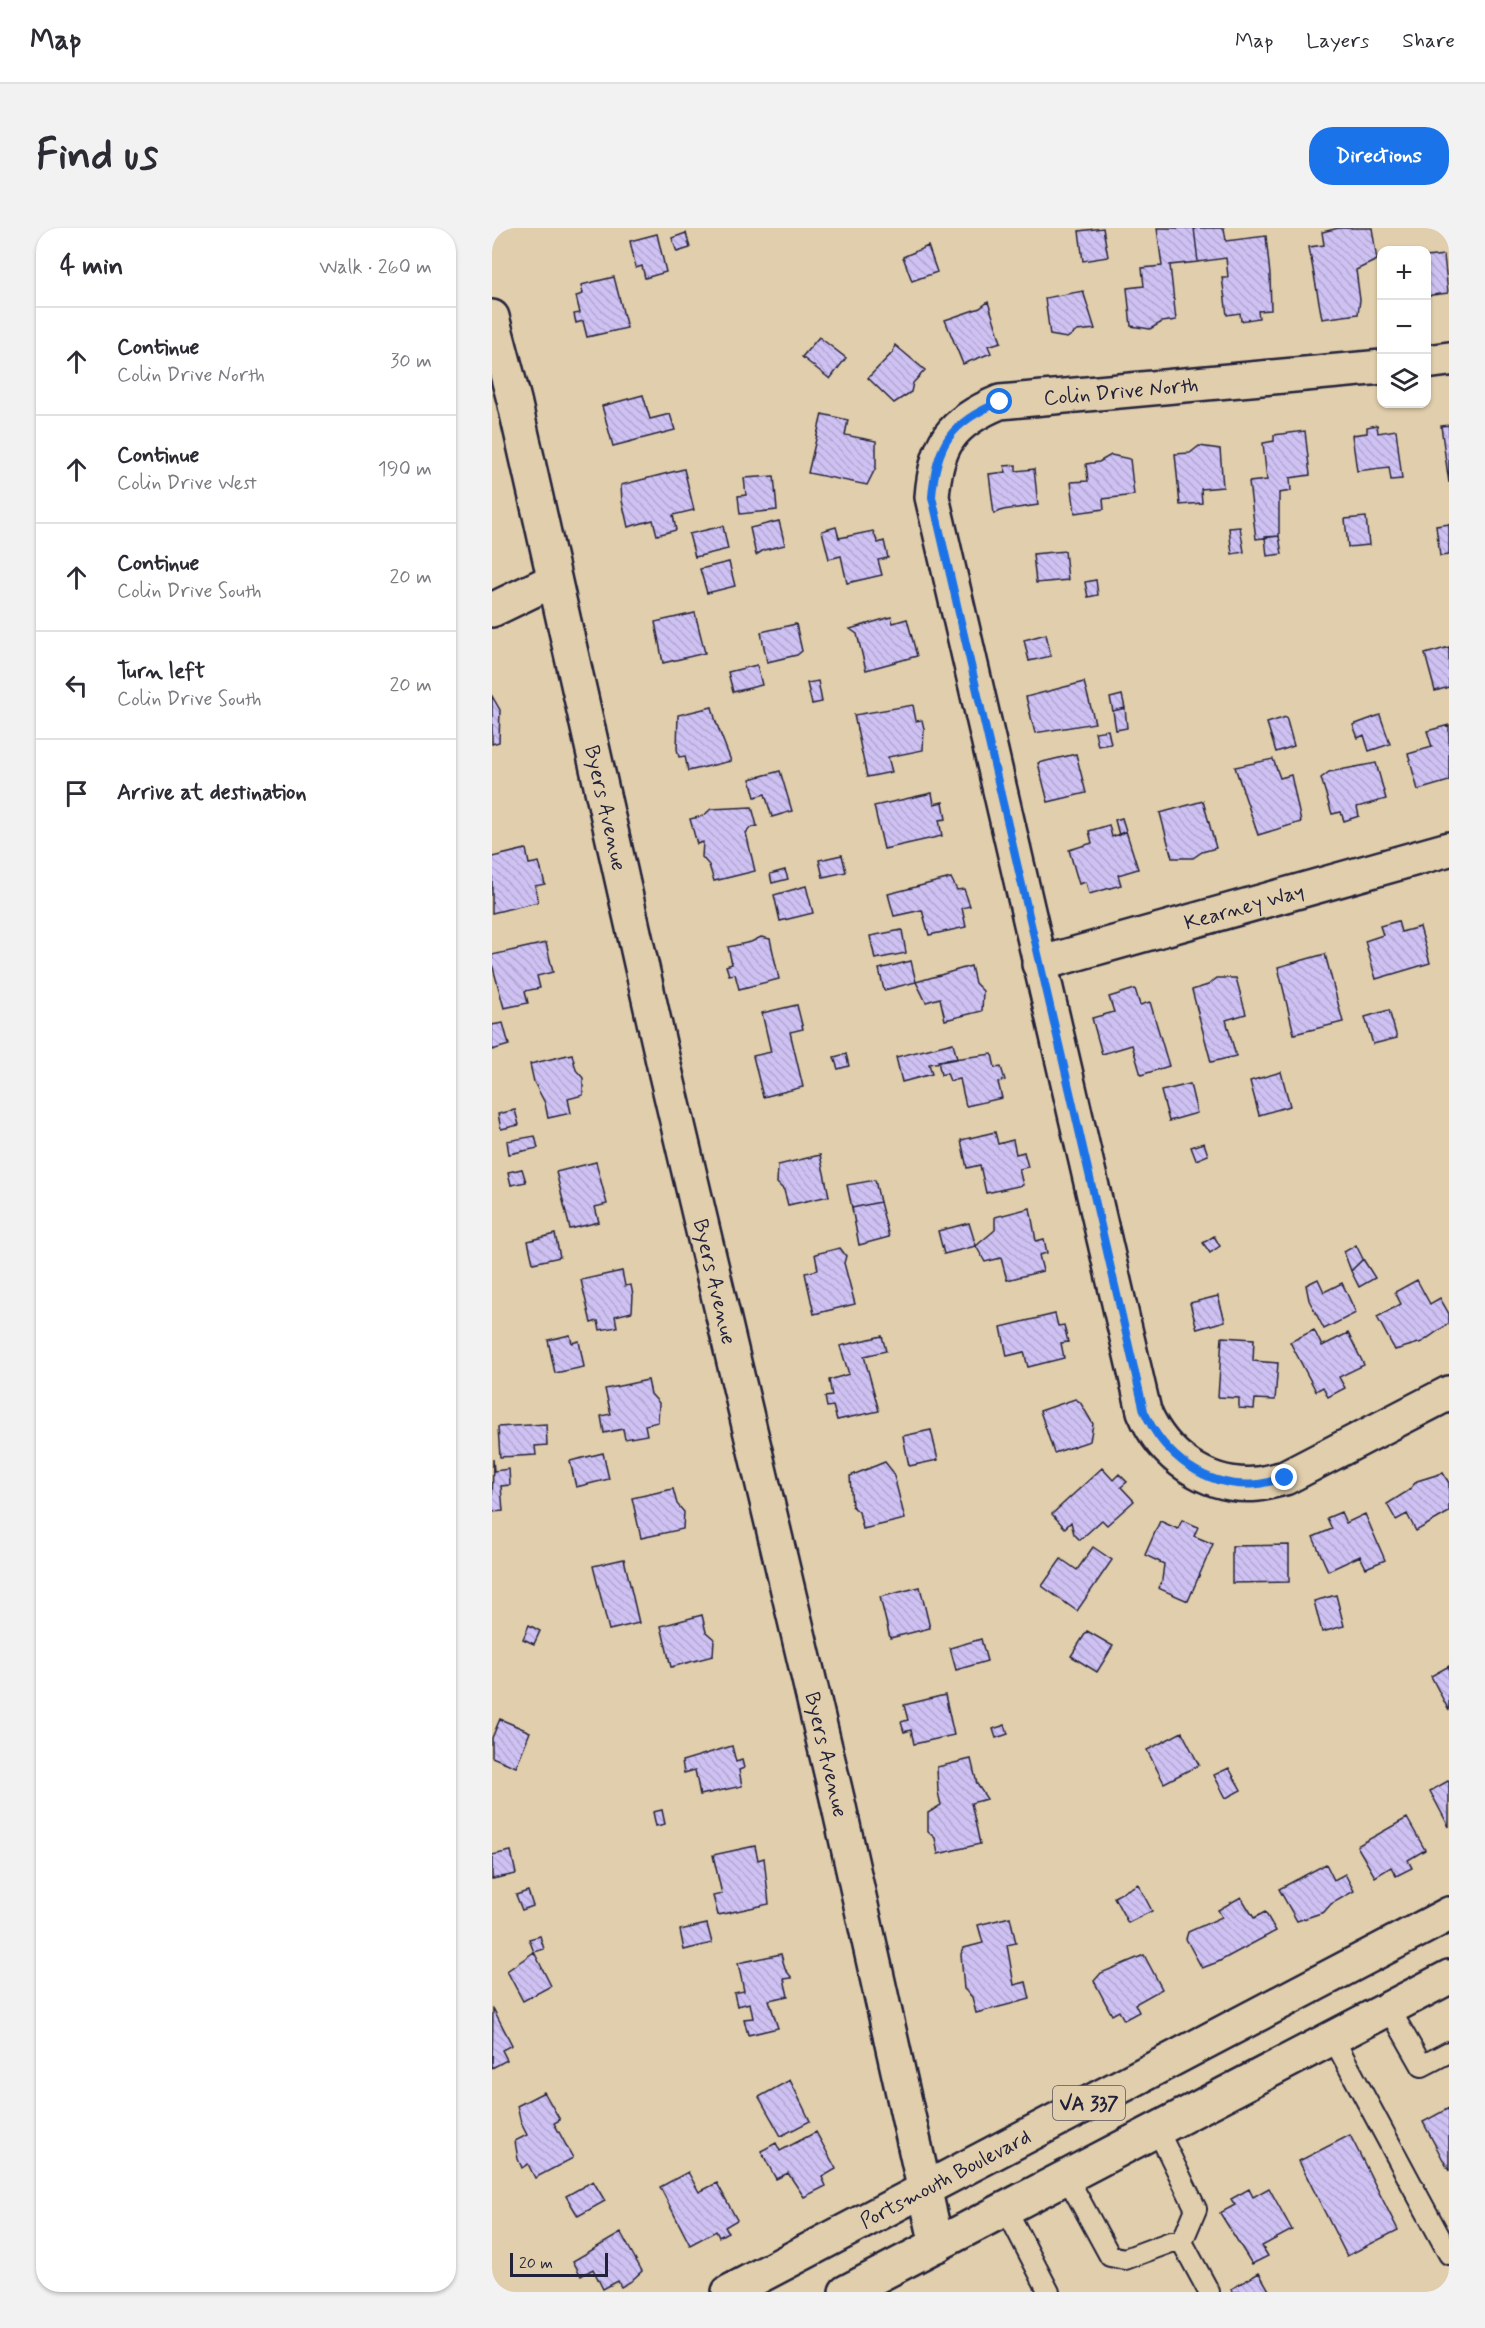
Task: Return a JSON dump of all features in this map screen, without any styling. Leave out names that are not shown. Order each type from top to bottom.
[{"type":"street","name":"Byers Avenue","points":[[492,317],[514,400],[662,1059],[837,1798],[937,2245]]},
{"type":"street","points":[[1431,362],[1449,360]]},
{"type":"street","name":"Colin Drive North","points":[[1377,367],[1000,402],[976,412],[959,425],[943,446],[934,470],[932,497],[1140,1393],[1151,1427],[1168,1450],[1196,1472],[1228,1483],[1257,1484],[1285,1478],[1449,1393]]},
{"type":"street","points":[[492,610],[554,580]]},
{"type":"street","name":"Kearney Way","points":[[1039,964],[1449,849]]},
{"type":"street","name":"Portsmouth Boulevard","points":[[729,2292],[1449,1914]]},
{"type":"street","name":"VA 337","points":[[846,2292],[1449,1977]]},
{"type":"lane","points":[[1389,2008],[1422,2066],[1449,2052]]},
{"type":"lane","points":[[1333,2038],[1449,2254]]},
{"type":"lane","points":[[1157,2129],[1196,2209],[1182,2242]]},
{"type":"lane","points":[[1067,2177],[1110,2256],[1125,2259],[1171,2242],[1182,2242]]},
{"type":"lane","points":[[1006,2209],[1049,2292]]},
{"type":"lane","points":[[1182,2242],[1209,2292]]},
{"type":"building","points":[[1103,228],[1108,257],[1083,261],[1079,231]]},
{"type":"building","points":[[1157,228],[1194,228],[1198,262],[1170,265],[1176,320],[1162,322],[1150,329],[1131,326],[1127,288],[1144,286],[1142,268],[1162,266]]},
{"type":"building","points":[[1194,228],[1224,228],[1226,241],[1266,236],[1271,310],[1258,311],[1259,318],[1241,321],[1240,313],[1227,315],[1222,277],[1228,277],[1226,258],[1198,262]]},
{"type":"building","points":[[1339,228],[1372,228],[1377,260],[1356,270],[1360,300],[1358,314],[1322,319],[1309,247],[1324,245],[1322,232]]},
{"type":"building","points":[[686,233],[690,248],[677,252],[672,238]]},
{"type":"building","points":[[657,234],[666,272],[645,278],[642,266],[636,268],[630,241]]},
{"type":"building","points":[[928,246],[937,272],[912,281],[903,257]]},
{"type":"building","points":[[1444,255],[1448,293],[1431,296],[1431,256]]},
{"type":"building","points":[[614,277],[627,328],[587,337],[583,321],[576,323],[574,314],[580,313],[576,296],[583,294],[581,285]]},
{"type":"building","points":[[1083,291],[1095,329],[1077,331],[1067,338],[1050,335],[1045,298]]},
{"type":"building","points":[[988,302],[1001,342],[988,346],[991,353],[963,364],[945,320],[980,308]]},
{"type":"building","points":[[819,337],[846,358],[830,379],[802,357]]},
{"type":"building","points":[[895,345],[925,370],[913,383],[911,392],[894,403],[868,378],[893,352]]},
{"type":"building","points":[[643,395],[650,419],[670,414],[675,430],[613,446],[602,406]]},
{"type":"building","points":[[822,414],[848,420],[845,435],[876,441],[876,467],[867,485],[808,473]]},
{"type":"building","points":[[1377,425],[1378,433],[1396,430],[1402,479],[1391,480],[1389,467],[1357,471],[1352,435],[1367,433],[1367,427]]},
{"type":"building","points":[[1449,425],[1449,483],[1441,426]]},
{"type":"building","points":[[1305,431],[1310,475],[1290,478],[1291,491],[1279,493],[1279,536],[1256,539],[1249,482],[1267,480],[1263,443],[1274,441],[1274,435]]},
{"type":"building","points":[[1199,446],[1220,449],[1223,487],[1201,489],[1202,503],[1180,505],[1175,454],[1190,453]]},
{"type":"building","points":[[1111,455],[1130,459],[1134,495],[1103,499],[1104,509],[1075,513],[1071,482],[1088,481],[1086,464],[1099,462]]},
{"type":"building","points":[[1016,465],[1016,471],[1034,469],[1038,505],[1003,510],[994,514],[989,474],[1006,472],[1004,466]]},
{"type":"building","points":[[684,469],[694,510],[673,515],[676,530],[657,535],[653,520],[628,527],[621,485]]},
{"type":"building","points":[[774,476],[777,510],[740,514],[738,496],[746,495],[744,478]]},
{"type":"building","points":[[1366,517],[1369,545],[1348,547],[1345,519]]},
{"type":"building","points":[[779,521],[785,545],[764,550],[756,555],[750,528]]},
{"type":"building","points":[[1449,524],[1449,555],[1440,556],[1436,526]]},
{"type":"building","points":[[723,526],[728,549],[695,557],[689,534]]},
{"type":"building","points":[[836,527],[839,538],[873,531],[878,543],[884,541],[888,558],[878,560],[882,575],[847,583],[841,556],[829,559],[822,531]]},
{"type":"building","points":[[1240,527],[1244,552],[1232,554],[1229,528]]},
{"type":"building","points":[[1279,536],[1282,554],[1267,556],[1265,537]]},
{"type":"building","points":[[1065,551],[1068,580],[1036,583],[1033,554]]},
{"type":"building","points":[[729,562],[735,586],[707,593],[700,569]]},
{"type":"building","points":[[1096,580],[1098,595],[1088,597],[1085,582]]},
{"type":"building","points":[[695,613],[705,653],[663,663],[655,622]]},
{"type":"building","points":[[891,617],[893,623],[907,619],[917,656],[866,670],[857,634],[850,629]]},
{"type":"building","points":[[796,624],[802,651],[797,655],[767,662],[761,632]]},
{"type":"building","points":[[1046,634],[1051,656],[1029,661],[1024,640]]},
{"type":"building","points":[[1449,647],[1449,687],[1435,691],[1425,654]]},
{"type":"building","points":[[757,665],[762,685],[733,692],[728,672]]},
{"type":"building","points":[[818,681],[822,702],[812,704],[807,683]]},
{"type":"building","points":[[1084,682],[1095,723],[1035,733],[1026,697]]},
{"type":"building","points":[[1122,695],[1125,708],[1113,711],[1110,698]]},
{"type":"building","points":[[492,696],[500,710],[499,742],[492,744]]},
{"type":"building","points":[[913,705],[916,721],[922,720],[924,729],[923,750],[888,757],[892,772],[867,777],[854,715]]},
{"type":"building","points":[[712,707],[731,761],[688,771],[685,756],[679,757],[677,749],[678,715]]},
{"type":"building","points":[[1125,708],[1127,728],[1116,730],[1113,711]]},
{"type":"building","points":[[1380,715],[1390,744],[1369,751],[1364,735],[1358,738],[1353,725]]},
{"type":"building","points":[[1286,717],[1294,746],[1276,752],[1267,723]]},
{"type":"building","points":[[1449,725],[1449,781],[1418,790],[1408,754],[1432,747],[1427,731]]},
{"type":"building","points":[[1108,730],[1111,744],[1098,746],[1095,732]]},
{"type":"building","points":[[1076,754],[1086,793],[1048,802],[1038,763]]},
{"type":"building","points":[[1273,759],[1280,778],[1291,775],[1301,822],[1258,835],[1235,767]]},
{"type":"building","points":[[1376,763],[1386,799],[1357,807],[1359,816],[1344,821],[1341,812],[1332,814],[1321,778],[1329,772]]},
{"type":"building","points":[[780,771],[792,811],[772,817],[765,794],[755,797],[750,779]]},
{"type":"building","points":[[932,793],[934,804],[943,802],[946,819],[939,820],[942,836],[884,849],[874,806]]},
{"type":"building","points":[[1203,801],[1216,848],[1202,852],[1193,858],[1172,858],[1160,813]]},
{"type":"building","points":[[752,807],[757,826],[750,828],[746,833],[755,871],[714,881],[709,865],[702,857],[703,842],[697,844],[690,819],[703,816],[711,809]]},
{"type":"building","points":[[1122,818],[1126,831],[1119,835],[1115,820]]},
{"type":"building","points":[[1109,825],[1112,837],[1126,831],[1138,869],[1118,875],[1121,885],[1089,894],[1086,882],[1079,884],[1069,850],[1092,843],[1089,831]]},
{"type":"building","points":[[526,849],[529,864],[539,862],[545,884],[535,886],[538,902],[492,913],[492,857]]},
{"type":"building","points":[[842,855],[846,872],[823,877],[819,860]]},
{"type":"building","points":[[785,870],[788,879],[772,883],[770,874]]},
{"type":"building","points":[[951,878],[957,890],[964,889],[970,906],[962,908],[966,927],[929,935],[922,910],[894,916],[888,894]]},
{"type":"building","points":[[806,886],[813,913],[780,921],[774,895]]},
{"type":"building","points":[[1398,921],[1401,932],[1420,927],[1430,963],[1376,979],[1365,941],[1383,935],[1380,926]]},
{"type":"building","points":[[902,930],[906,953],[875,959],[870,936]]},
{"type":"building","points":[[761,937],[770,939],[779,979],[739,989],[735,974],[729,975],[726,966],[732,964],[728,947],[751,942]]},
{"type":"building","points":[[546,943],[553,972],[537,976],[540,988],[525,991],[528,1003],[504,1008],[492,964],[492,955]]},
{"type":"building","points":[[1325,954],[1343,1022],[1294,1034],[1278,967]]},
{"type":"building","points":[[911,961],[916,982],[884,990],[879,969]]},
{"type":"building","points":[[971,966],[975,983],[983,991],[982,1011],[945,1020],[940,998],[926,1002],[916,982]]},
{"type":"building","points":[[1217,978],[1236,978],[1246,1014],[1226,1020],[1236,1056],[1211,1062],[1192,990],[1208,985]]},
{"type":"building","points":[[1135,989],[1140,1005],[1150,1002],[1169,1066],[1141,1075],[1132,1045],[1102,1054],[1092,1018],[1114,1012],[1109,997]]},
{"type":"building","points":[[797,1005],[803,1029],[790,1032],[803,1087],[763,1097],[753,1056],[771,1052],[762,1013]]},
{"type":"building","points":[[1389,1010],[1397,1038],[1373,1044],[1365,1017]]},
{"type":"building","points":[[503,1023],[509,1045],[492,1050],[492,1025]]},
{"type":"building","points":[[953,1043],[957,1059],[929,1064],[932,1074],[902,1082],[896,1057]]},
{"type":"building","points":[[572,1054],[576,1070],[583,1078],[583,1095],[568,1099],[571,1113],[548,1118],[545,1103],[534,1082],[530,1064]]},
{"type":"building","points":[[846,1054],[849,1066],[838,1069],[834,1057]]},
{"type":"building","points":[[992,1054],[995,1068],[1001,1067],[1005,1080],[998,1082],[1002,1098],[966,1106],[960,1079],[950,1081],[947,1073],[941,1075],[938,1061]]},
{"type":"building","points":[[1281,1072],[1290,1106],[1259,1115],[1250,1081]]},
{"type":"building","points":[[1190,1084],[1197,1113],[1169,1121],[1161,1091]]},
{"type":"building","points":[[515,1110],[519,1125],[501,1129],[498,1114]]},
{"type":"building","points":[[995,1132],[998,1144],[1013,1140],[1016,1154],[1024,1152],[1028,1167],[1019,1169],[1023,1185],[986,1193],[980,1165],[967,1168],[961,1140]]},
{"type":"building","points":[[535,1136],[538,1148],[509,1154],[507,1141]]},
{"type":"building","points":[[1204,1143],[1208,1155],[1196,1160],[1191,1147]]},
{"type":"building","points":[[820,1155],[829,1196],[788,1205],[784,1190],[777,1183],[778,1165]]},
{"type":"building","points":[[596,1162],[607,1204],[595,1207],[599,1222],[570,1229],[556,1172]]},
{"type":"building","points":[[522,1169],[526,1182],[511,1185],[508,1172]]},
{"type":"building","points":[[875,1180],[880,1202],[852,1208],[847,1185]]},
{"type":"building","points":[[880,1202],[889,1237],[859,1245],[852,1208]]},
{"type":"building","points":[[1030,1208],[1036,1241],[1044,1239],[1047,1253],[1039,1255],[1043,1271],[1007,1280],[1001,1258],[985,1262],[976,1246],[995,1230],[995,1217]]},
{"type":"building","points":[[969,1223],[976,1246],[944,1254],[938,1231]]},
{"type":"building","points":[[555,1234],[560,1257],[533,1263],[528,1241]]},
{"type":"building","points":[[1214,1236],[1220,1246],[1210,1253],[1203,1243]]},
{"type":"building","points":[[1356,1245],[1363,1259],[1351,1271],[1344,1252]]},
{"type":"building","points":[[840,1248],[846,1256],[844,1263],[855,1304],[814,1314],[805,1273],[818,1270],[815,1254]]},
{"type":"building","points":[[1363,1259],[1375,1278],[1359,1287],[1351,1271]]},
{"type":"building","points":[[622,1271],[625,1286],[631,1285],[632,1312],[615,1316],[617,1327],[600,1330],[598,1321],[591,1323],[581,1280]]},
{"type":"building","points":[[1318,1279],[1324,1292],[1342,1283],[1356,1313],[1324,1329],[1309,1300],[1306,1285]]},
{"type":"building","points":[[1417,1280],[1430,1304],[1440,1298],[1449,1314],[1449,1323],[1422,1342],[1395,1350],[1377,1317],[1401,1304],[1395,1292]]},
{"type":"building","points":[[1218,1296],[1225,1321],[1197,1329],[1190,1303]]},
{"type":"building","points":[[1055,1314],[1058,1326],[1064,1325],[1068,1342],[1061,1343],[1064,1358],[1028,1367],[1024,1352],[1007,1356],[1001,1327]]},
{"type":"building","points":[[1314,1330],[1322,1346],[1348,1333],[1364,1365],[1339,1377],[1345,1388],[1328,1397],[1323,1387],[1316,1391],[1290,1342]]},
{"type":"building","points":[[570,1335],[572,1343],[579,1341],[584,1367],[555,1373],[548,1340]]},
{"type":"building","points":[[882,1336],[886,1351],[864,1356],[879,1411],[837,1420],[833,1406],[827,1407],[825,1397],[832,1396],[829,1380],[849,1374],[840,1346]]},
{"type":"building","points":[[1222,1337],[1254,1339],[1253,1361],[1278,1363],[1275,1400],[1255,1399],[1254,1409],[1239,1408],[1239,1398],[1218,1397]]},
{"type":"building","points":[[648,1380],[651,1394],[659,1403],[658,1422],[645,1425],[647,1435],[625,1439],[623,1429],[604,1433],[601,1416],[611,1414],[605,1389]]},
{"type":"building","points":[[1075,1399],[1080,1402],[1093,1424],[1090,1441],[1054,1453],[1040,1411]]},
{"type":"building","points":[[546,1424],[547,1445],[535,1446],[536,1455],[500,1457],[498,1427]]},
{"type":"building","points":[[931,1430],[938,1460],[909,1466],[903,1436]]},
{"type":"building","points":[[603,1453],[609,1479],[576,1487],[570,1461]]},
{"type":"building","points":[[493,1459],[494,1471],[509,1469],[510,1485],[501,1486],[503,1511],[492,1512]]},
{"type":"building","points":[[885,1462],[893,1472],[905,1519],[863,1529],[859,1512],[852,1506],[850,1476]]},
{"type":"building","points":[[1102,1468],[1113,1480],[1119,1474],[1127,1482],[1121,1487],[1134,1501],[1107,1525],[1102,1520],[1080,1540],[1074,1534],[1071,1522],[1065,1528],[1052,1514]]},
{"type":"building","points":[[1443,1473],[1449,1483],[1449,1512],[1416,1531],[1407,1514],[1396,1520],[1387,1504],[1408,1491],[1417,1481]]},
{"type":"building","points":[[673,1489],[677,1504],[684,1512],[683,1529],[641,1538],[632,1498]]},
{"type":"building","points":[[1341,1512],[1346,1523],[1365,1514],[1385,1560],[1366,1568],[1360,1556],[1328,1571],[1313,1537],[1332,1529],[1327,1518]]},
{"type":"building","points":[[1182,1520],[1198,1527],[1194,1536],[1213,1544],[1188,1601],[1158,1588],[1162,1580],[1164,1564],[1145,1555],[1160,1521],[1178,1529]]},
{"type":"building","points":[[1289,1545],[1289,1582],[1232,1583],[1232,1546]]},
{"type":"building","points":[[1093,1547],[1112,1560],[1077,1611],[1042,1586],[1061,1559],[1077,1570]]},
{"type":"building","points":[[624,1559],[639,1623],[609,1630],[593,1566]]},
{"type":"building","points":[[920,1587],[930,1628],[890,1638],[880,1597]]},
{"type":"building","points":[[1336,1595],[1344,1626],[1322,1632],[1314,1601]]},
{"type":"building","points":[[702,1615],[706,1632],[714,1639],[713,1656],[671,1667],[661,1626]]},
{"type":"building","points":[[529,1625],[540,1631],[534,1644],[523,1639]]},
{"type":"building","points":[[1087,1631],[1113,1646],[1097,1672],[1071,1656]]},
{"type":"building","points":[[981,1639],[987,1661],[956,1670],[950,1648]]},
{"type":"building","points":[[1449,1666],[1449,1711],[1431,1676]]},
{"type":"building","points":[[945,1695],[954,1735],[914,1744],[911,1730],[904,1732],[901,1722],[908,1720],[904,1705]]},
{"type":"building","points":[[500,1719],[530,1732],[516,1767],[492,1757],[492,1738]]},
{"type":"building","points":[[1005,1725],[1008,1734],[996,1738],[993,1729]]},
{"type":"building","points":[[1182,1732],[1199,1765],[1164,1783],[1147,1750]]},
{"type":"building","points":[[732,1746],[736,1762],[742,1760],[744,1768],[739,1770],[742,1786],[700,1795],[695,1770],[684,1773],[682,1761]]},
{"type":"building","points":[[971,1759],[977,1784],[987,1799],[971,1803],[980,1844],[938,1854],[935,1838],[928,1832],[928,1813],[941,1805],[937,1767]]},
{"type":"building","points":[[1229,1768],[1241,1790],[1226,1798],[1214,1775]]},
{"type":"building","points":[[1449,1782],[1449,1827],[1430,1791]]},
{"type":"building","points":[[662,1810],[665,1824],[656,1826],[653,1812]]},
{"type":"building","points":[[1407,1818],[1425,1850],[1408,1860],[1412,1868],[1396,1876],[1391,1867],[1375,1877],[1357,1846]]},
{"type":"building","points":[[755,1846],[758,1860],[764,1858],[769,1904],[718,1915],[713,1896],[722,1894],[713,1855]]},
{"type":"building","points":[[511,1851],[516,1874],[492,1879],[492,1855]]},
{"type":"building","points":[[1326,1864],[1334,1880],[1345,1874],[1354,1891],[1331,1904],[1324,1912],[1297,1921],[1279,1889]]},
{"type":"building","points":[[1138,1884],[1152,1911],[1128,1923],[1114,1897]]},
{"type":"building","points":[[528,1891],[533,1906],[522,1910],[516,1895]]},
{"type":"building","points":[[1241,1897],[1254,1918],[1265,1912],[1276,1931],[1202,1968],[1186,1939],[1188,1932],[1222,1917],[1218,1910]]},
{"type":"building","points":[[1010,1917],[1016,1943],[1007,1945],[1014,1985],[1026,1982],[1030,1999],[976,2013],[972,1997],[964,1989],[961,1954],[964,1948],[983,1943],[978,1925]]},
{"type":"building","points":[[707,1924],[712,1943],[684,1950],[680,1930]]},
{"type":"building","points":[[540,1936],[544,1949],[534,1952],[529,1939]]},
{"type":"building","points":[[534,1952],[551,1986],[523,2001],[507,1971]]},
{"type":"building","points":[[781,1954],[785,1969],[792,1978],[784,1979],[788,1996],[769,2000],[778,2028],[748,2035],[744,2019],[753,2018],[750,2003],[737,2006],[734,1993],[744,1991],[738,1963]]},
{"type":"building","points":[[1144,1955],[1162,1989],[1135,2004],[1139,2012],[1124,2020],[1119,2011],[1112,2015],[1094,1981],[1101,1973]]},
{"type":"building","points":[[493,2008],[512,2045],[502,2050],[507,2060],[492,2068]]},
{"type":"building","points":[[790,2080],[810,2121],[781,2136],[759,2097]]},
{"type":"building","points":[[544,2092],[560,2120],[554,2123],[573,2158],[535,2178],[528,2164],[522,2168],[518,2159],[515,2141],[527,2135],[517,2106]]},
{"type":"building","points":[[1449,2108],[1449,2171],[1423,2122]]},
{"type":"building","points":[[816,2132],[836,2169],[822,2177],[826,2186],[804,2197],[788,2173],[776,2179],[761,2151],[776,2143],[780,2151]]},
{"type":"building","points":[[1350,2135],[1398,2230],[1347,2256],[1299,2161]]},
{"type":"building","points":[[688,2172],[699,2192],[717,2183],[737,2220],[725,2227],[728,2232],[719,2237],[716,2231],[690,2245],[660,2187]]},
{"type":"building","points":[[593,2181],[605,2201],[578,2216],[566,2196]]},
{"type":"building","points":[[1269,2188],[1292,2230],[1262,2246],[1268,2256],[1252,2264],[1220,2213],[1235,2205],[1231,2199],[1249,2189],[1253,2197]]},
{"type":"building","points":[[621,2233],[642,2271],[621,2287],[618,2281],[603,2289],[593,2269],[581,2276],[573,2261]]},
{"type":"building","points":[[1259,2273],[1270,2292],[1232,2292],[1231,2289]]},
{"type":"route","points":[[1000,402],[976,412],[959,425],[943,446],[934,470],[932,497],[1144,1411],[1151,1427],[1168,1450],[1196,1472],[1228,1483],[1257,1484],[1285,1478]]}]
